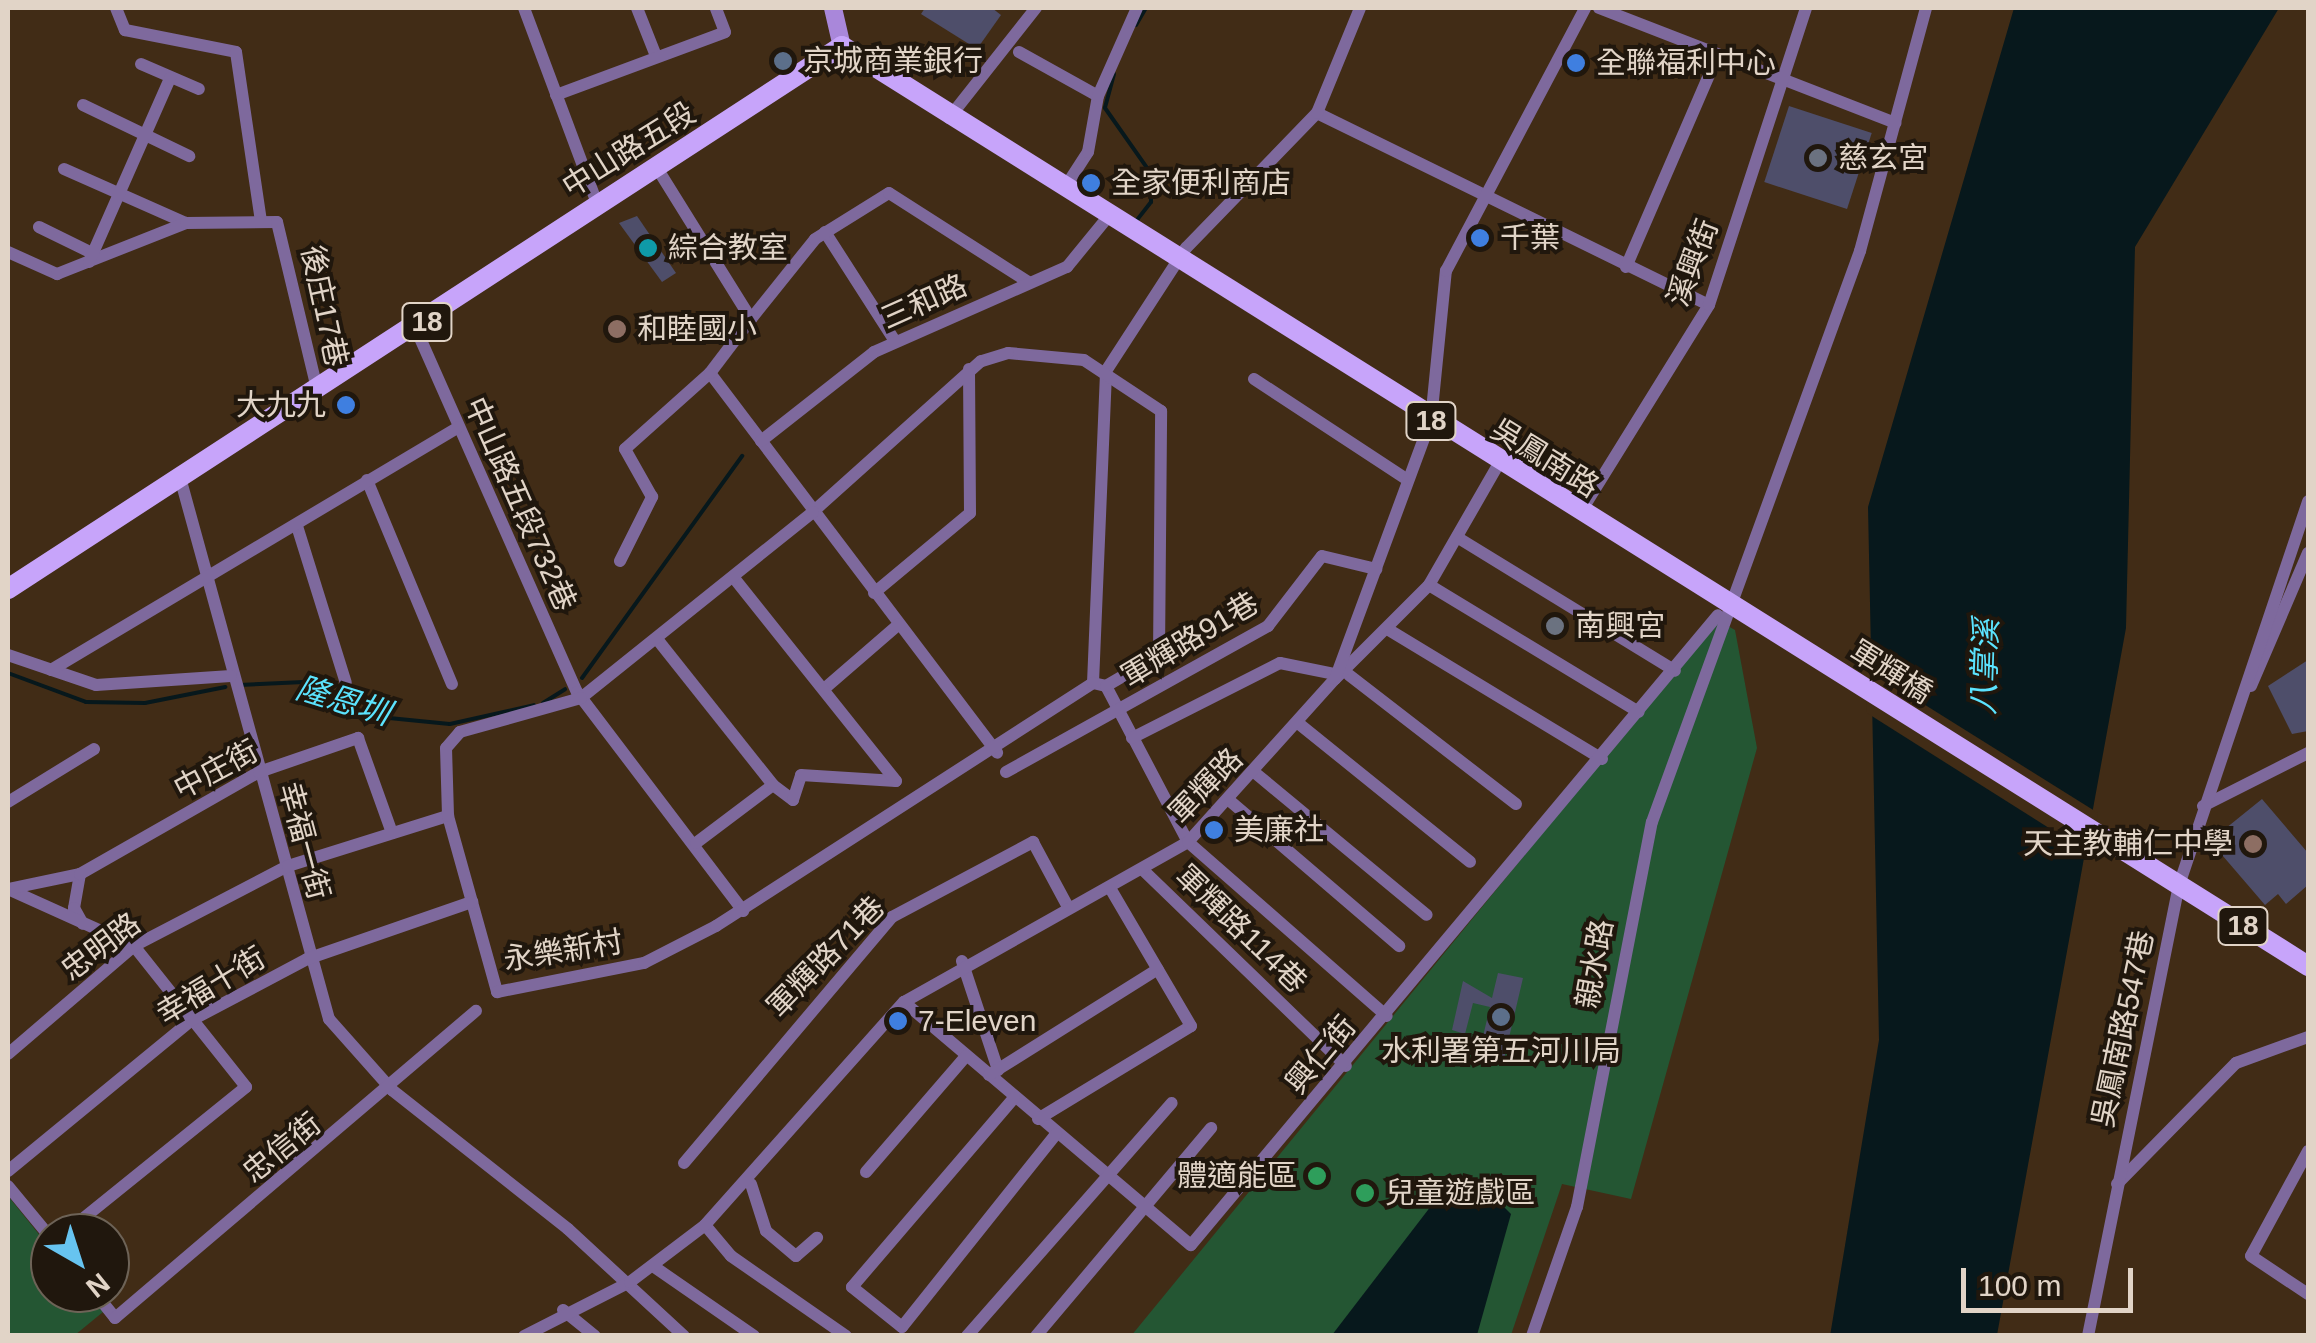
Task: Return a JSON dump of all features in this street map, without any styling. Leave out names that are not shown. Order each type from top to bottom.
[{"type":"main road","points":[[833,8],[842,46]]},
{"type":"main road","name":"18","points":[[842,46],[949,118],[1178,260]]},
{"type":"main road","name":"中山路五段","points":[[8,589],[316,389],[416,329],[597,203],[842,46]]},
{"type":"main road","name":"吳鳳南路","points":[[1178,260],[1726,605]]},
{"type":"main road","name":"軍輝橋","points":[[1726,605],[2178,885]]},
{"type":"main road","name":"18","points":[[2178,885],[2308,966]]},
{"type":"street","points":[[116,8],[125,30],[236,52],[261,221]]},
{"type":"street","points":[[524,8],[597,203]]},
{"type":"street","points":[[637,8],[656,56]]},
{"type":"street","points":[[556,95],[725,32],[716,8]]},
{"type":"street","points":[[949,118],[1036,8]]},
{"type":"street","points":[[1064,189],[1088,152],[1098,96],[1137,8]]},
{"type":"street","points":[[1100,684],[1106,371],[1178,260],[1317,113],[1360,8]]},
{"type":"street","name":"軍輝路","points":[[524,1336],[564,1310],[630,1282],[705,1225],[751,1184],[904,1002],[962,962],[1110,888],[1188,842],[1230,802],[1339,676],[1431,420],[1438,304],[1484,196],[1585,8]]},
{"type":"street","points":[[1599,8],[1716,58],[1895,123]]},
{"type":"street","name":"溪興街","points":[[1578,515],[1709,304],[1806,8]]},
{"type":"street","name":"親水路","points":[[1532,1336],[1577,1207],[1652,822],[1726,605],[1860,252],[1926,8]]},
{"type":"street","points":[[1019,52],[1098,96]]},
{"type":"street","points":[[1626,266],[1716,58]]},
{"type":"street","points":[[142,64],[199,90]]},
{"type":"street","points":[[39,227],[90,257],[170,78]]},
{"type":"street","points":[[83,105],[189,156]]},
{"type":"street","points":[[1317,113],[1709,304]]},
{"type":"street","points":[[657,168],[751,319]]},
{"type":"street","points":[[64,169],[186,223]]},
{"type":"street","points":[[620,561],[652,497],[625,449],[710,373],[826,232],[890,192],[1028,282]]},
{"type":"street","name":"三和路","points":[[761,441],[895,341],[1076,260],[1107,218]]},
{"type":"street","name":"後庄17巷","points":[[8,252],[57,274],[90,257],[186,223],[261,221],[281,225],[316,389]]},
{"type":"street","points":[[826,232],[895,341]]},
{"type":"street","name":"中山路五段732巷","points":[[416,329],[580,698]]},
{"type":"street","name":"永樂新村","points":[[1008,354],[1106,371],[1160,411],[1156,624],[1164,641],[1159,655],[1100,684],[997,753],[743,910],[644,963],[497,992],[448,816],[446,748],[460,732],[580,698],[813,512],[969,369],[1008,354]]},
{"type":"street","points":[[874,592],[970,513],[969,369]]},
{"type":"street","points":[[710,373],[997,753]]},
{"type":"street","points":[[1254,379],[1408,480]]},
{"type":"street","points":[[51,670],[458,426]]},
{"type":"street","points":[[1339,676],[1389,630],[1429,585],[1460,539],[1498,465]]},
{"type":"street","name":"幸福一街","points":[[181,480],[231,676],[288,866],[308,959],[341,1039],[472,1161],[630,1282],[684,1336]]},
{"type":"street","points":[[366,480],[452,684]]},
{"type":"street","points":[[2218,762],[2308,501]]},
{"type":"street","points":[[297,526],[346,683]]},
{"type":"street","points":[[1460,539],[1674,671]]},
{"type":"street","points":[[2218,762],[2308,553]]},
{"type":"street","name":"軍輝路91巷","points":[[1006,772],[1268,626],[1322,556],[1376,569]]},
{"type":"street","points":[[657,640],[773,785],[793,800],[801,775],[896,781],[734,577]]},
{"type":"street","points":[[1429,585],[1640,712]]},
{"type":"street","name":"興仁街","points":[[904,1002],[966,1056],[993,1072],[1014,1098],[1191,1245],[1346,1066],[1726,605]]},
{"type":"street","points":[[824,689],[899,624]]},
{"type":"street","points":[[1389,630],[1602,759]]},
{"type":"street","points":[[8,656],[128,687],[231,676]]},
{"type":"street","points":[[1132,738],[1280,663],[1339,676],[1516,804]]},
{"type":"street","name":"軍輝路91巷","points":[[1100,684],[1188,842]]},
{"type":"street","points":[[580,698],[696,843],[743,910]]},
{"type":"street","points":[[1298,724],[1470,862]]},
{"type":"street","name":"中庄街","points":[[8,889],[80,874],[259,772],[358,738],[392,833]]},
{"type":"street","points":[[8,802],[94,748]]},
{"type":"street","points":[[2203,806],[2308,753]]},
{"type":"street","name":"吳鳳南路547巷","points":[[2088,1335],[2178,885],[2218,762]]},
{"type":"street","points":[[1254,772],[1427,915]]},
{"type":"street","points":[[696,843],[773,785]]},
{"type":"street","points":[[1230,802],[1399,946]]},
{"type":"street","points":[[288,866],[448,816]]},
{"type":"street","name":"軍輝路71巷","points":[[684,1163],[892,917],[1034,842],[1068,907]]},
{"type":"street","points":[[1188,842],[1387,1016]]},
{"type":"street","name":"忠明路","points":[[8,1054],[134,946],[288,866]]},
{"type":"street","name":"軍輝路114巷","points":[[1143,870],[1346,1066]]},
{"type":"street","points":[[80,874],[74,908],[82,924]]},
{"type":"street","points":[[1038,1118],[1191,1026],[1110,888]]},
{"type":"street","points":[[8,889],[134,946],[246,1087],[90,1213]]},
{"type":"street","name":"幸福十街","points":[[8,1171],[192,1020],[308,959],[472,902]]},
{"type":"street","points":[[962,962],[993,1072],[1158,970]]},
{"type":"street","name":"忠信街","points":[[130,1306],[392,1090],[476,1010]]},
{"type":"street","name":"吳鳳南路547巷","points":[[2118,1184],[2236,1063],[2308,1037]]},
{"type":"street","points":[[866,1172],[966,1056]]},
{"type":"street","points":[[1014,1098],[852,1287],[902,1327],[1056,1134]]},
{"type":"street","points":[[967,1336],[1102,1174],[1172,1104]]},
{"type":"street","points":[[1036,1336],[1211,1128]]},
{"type":"street","points":[[2308,1151],[2251,1256],[2308,1294]]},
{"type":"street","points":[[751,1184],[766,1231],[796,1256],[816,1238]]},
{"type":"street","points":[[8,1186],[30,1213]]},
{"type":"street","points":[[705,1225],[731,1256],[750,1260],[846,1336]]},
{"type":"street","points":[[653,1266],[754,1336]]},
{"type":"street","points":[[564,1310],[595,1336]]},
{"type":"green space","points":[[1717,620],[1735,630],[1757,748],[1631,1199],[1562,1184],[1511,1335],[1131,1336]]},
{"type":"green space","points":[[8,1196],[30,1223],[30,1313],[102,1313],[75,1335],[8,1335]]},
{"type":"water","name":"八掌溪","points":[[2014,8],[2279,8],[2135,247],[2126,628],[1997,1335],[1830,1336],[1879,1040],[1868,507]]},
{"type":"water","points":[[1481,1184],[1511,1214],[1477,1335],[1332,1335],[1441,1193]]},
{"type":"pier","points":[[1866,668],[2098,813],[2090,854],[1867,713]]},
{"type":"building","points":[[925,8],[992,8],[1001,15],[977,49],[921,14]]},
{"type":"building","name":"慈玄宮","points":[[1789,106],[1872,133],[1847,209],[1764,182]]},
{"type":"building","name":"綜合教室","points":[[637,216],[676,273],[662,282],[619,223]]},
{"type":"building","points":[[2308,660],[2308,731],[2292,734],[2268,686]]},
{"type":"building","points":[[2262,799],[2308,853],[2308,885],[2286,904],[2278,894],[2265,905],[2210,841]]},
{"type":"building","name":"水利署第五河川局","points":[[1498,973],[1523,978],[1504,1059],[1479,1053],[1490,1007],[1473,1003],[1465,1034],[1452,1030],[1463,981],[1492,998]]},
{"type":"waterway","name":"隆恩圳","points":[[1136,25],[1146,8]]},
{"type":"waterway","name":"隆恩圳","points":[[1114,74],[1105,108],[1150,172],[1151,202],[1137,220]]},
{"type":"waterway","name":"隆恩圳","points":[[582,678],[742,456]]},
{"type":"waterway","name":"隆恩圳","points":[[8,673],[86,702],[145,703],[225,687]]},
{"type":"waterway","name":"隆恩圳","points":[[239,685],[304,682],[369,716],[450,724],[534,705]]},
{"type":"waterway","name":"隆恩圳","points":[[543,703],[565,689]]},
{"type":"place","name":"京城商業銀行","points":[[783,61]]},
{"type":"place","name":"全聯福利中心","points":[[1576,63]]},
{"type":"place","name":"慈玄宮","points":[[1818,158]]},
{"type":"place","name":"全家便利商店","points":[[1091,183]]},
{"type":"place","name":"千葉","points":[[1480,238]]},
{"type":"place","name":"綜合教室","points":[[648,248]]},
{"type":"place","name":"和睦國小","points":[[617,329]]},
{"type":"place","name":"大九九","points":[[346,405]]},
{"type":"place","name":"南興宮","points":[[1555,626]]},
{"type":"place","name":"美廉社","points":[[1214,830]]},
{"type":"place","name":"天主教輔仁中學","points":[[2253,844]]},
{"type":"place","name":"水利署第五河川局","points":[[1501,1017]]},
{"type":"place","name":"7-Eleven","points":[[898,1021]]},
{"type":"place","name":"體適能區","points":[[1317,1176]]},
{"type":"place","name":"兒童遊戲區","points":[[1365,1193]]}]
